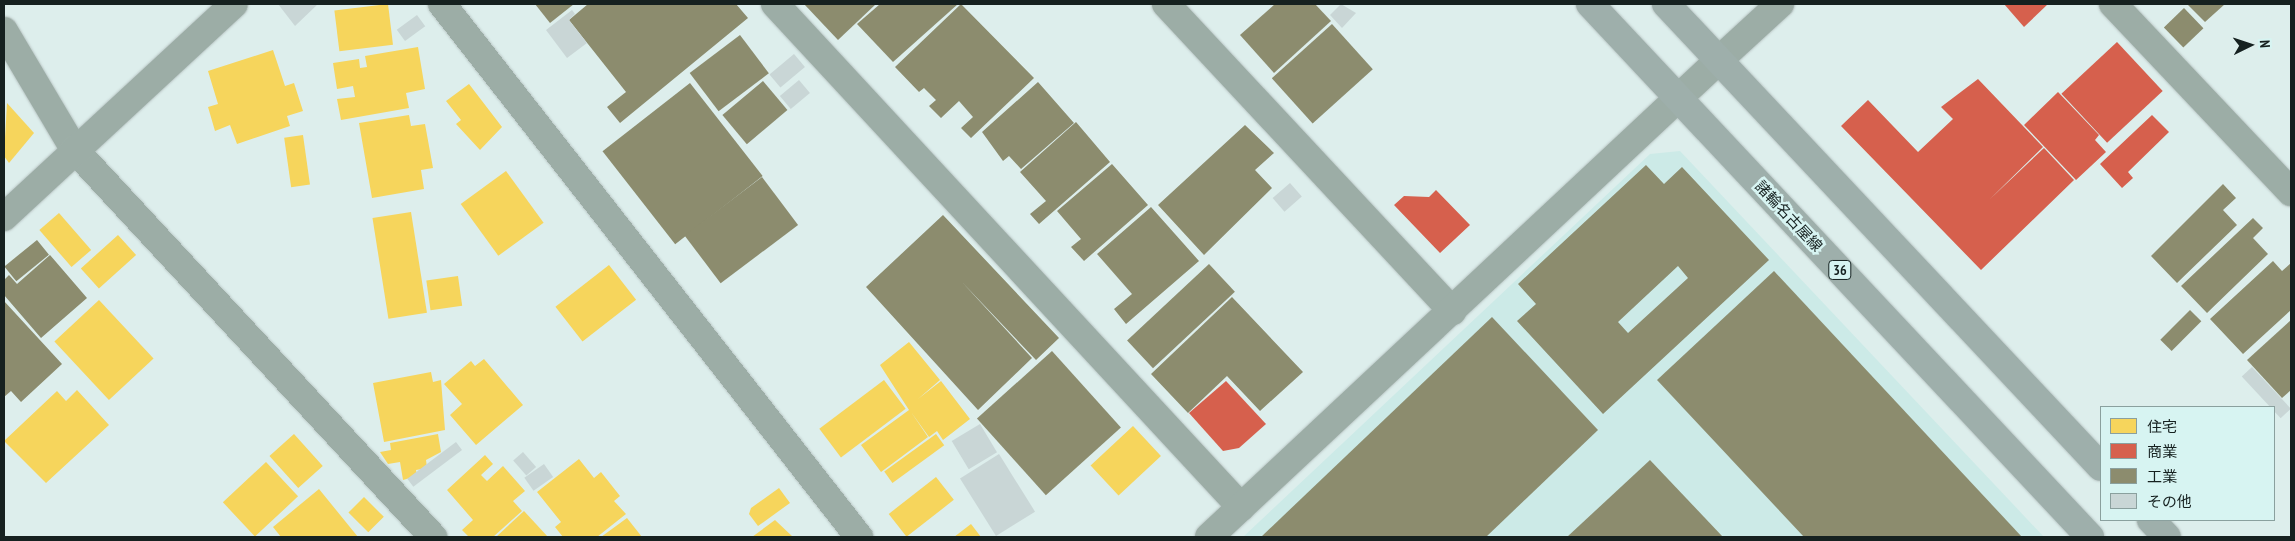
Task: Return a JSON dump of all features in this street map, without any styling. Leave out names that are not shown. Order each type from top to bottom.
[{"type":"main road","name":"諸輪名古屋線","points":[[1590,4],[2090,537]]},
{"type":"main road","points":[[1666,4],[2100,466]]},
{"type":"main road","points":[[2151,521],[2167,537]]},
{"type":"street","points":[[4,217],[74,149],[234,4]]},
{"type":"street","points":[[442,4],[859,537]]},
{"type":"street","points":[[775,4],[1242,507]]},
{"type":"street","points":[[1166,4],[1452,311]]},
{"type":"street","points":[[1209,537],[1780,4]]},
{"type":"street","points":[[2113,4],[2291,192]]},
{"type":"street","points":[[4,31],[74,149],[432,537]]},
{"type":"shaded area","points":[[1680,151],[2044,537],[1243,537],[1650,154]]},
{"type":"building: 住宅","points":[[388,4],[393,45],[339,51],[334,11]]},
{"type":"building: 住宅","points":[[418,47],[425,89],[406,93],[409,108],[341,120],[337,99],[355,97],[353,86],[337,89],[333,63],[359,59],[360,68],[367,67],[365,56]]},
{"type":"building: 住宅","points":[[273,50],[285,86],[294,83],[303,111],[287,116],[290,126],[237,144],[230,125],[215,131],[208,107],[218,104],[208,71]]},
{"type":"building: 住宅","points":[[469,84],[502,127],[480,150],[456,124],[461,120],[446,101]]},
{"type":"building: 住宅","points":[[7,103],[34,133],[9,163],[4,156]]},
{"type":"building: 住宅","points":[[409,115],[411,126],[425,124],[433,168],[421,170],[424,189],[372,198],[359,123]]},
{"type":"building: 住宅","points":[[303,135],[310,185],[291,187],[284,138]]},
{"type":"building: 住宅","points":[[506,171],[544,223],[498,256],[461,204]]},
{"type":"building: 住宅","points":[[411,212],[427,313],[388,319],[372,218]]},
{"type":"building: 住宅","points":[[59,213],[91,250],[72,267],[39,230]]},
{"type":"building: 住宅","points":[[118,235],[136,255],[99,289],[81,268]]},
{"type":"building: 住宅","points":[[609,265],[636,300],[583,342],[555,307]]},
{"type":"building: 住宅","points":[[458,276],[462,306],[430,310],[426,280]]},
{"type":"building: 住宅","points":[[99,300],[154,359],[109,400],[54,342]]},
{"type":"building: 住宅","points":[[909,342],[940,380],[918,399],[941,381],[970,419],[943,440],[937,431],[929,437],[911,412],[928,437],[881,472],[861,445],[909,410],[880,365]]},
{"type":"building: 住宅","points":[[484,359],[523,405],[476,445],[450,415],[462,404],[444,384],[471,361],[475,366]]},
{"type":"building: 住宅","points":[[431,372],[433,382],[441,380],[445,430],[384,442],[373,383]]},
{"type":"building: 住宅","points":[[884,380],[906,409],[841,457],[819,429]]},
{"type":"building: 住宅","points":[[77,390],[109,425],[46,483],[4,441],[57,391],[66,401]]},
{"type":"building: 住宅","points":[[1133,426],[1161,456],[1119,496],[1091,466]]},
{"type":"building: 住宅","points":[[294,434],[323,466],[298,488],[269,456]]},
{"type":"building: 住宅","points":[[438,434],[441,452],[426,460],[427,468],[416,470],[417,476],[403,480],[400,462],[388,464],[380,452],[391,450],[390,443]]},
{"type":"building: 住宅","points":[[936,434],[944,445],[892,483],[884,472]]},
{"type":"building: 住宅","points":[[485,455],[493,464],[481,475],[487,481],[503,466],[525,491],[513,501],[522,511],[493,537],[469,537],[462,530],[473,520],[447,490]]},
{"type":"building: 住宅","points":[[579,459],[594,478],[601,472],[620,496],[614,501],[626,514],[597,537],[563,537],[555,527],[561,522],[537,492]]},
{"type":"building: 住宅","points":[[266,462],[298,496],[255,537],[223,502]]},
{"type":"building: 住宅","points":[[936,477],[954,500],[907,537],[889,514]]},
{"type":"building: 住宅","points":[[779,488],[790,503],[758,526],[749,514],[751,508]]},
{"type":"building: 住宅","points":[[319,489],[358,537],[281,537],[273,527]]},
{"type":"building: 住宅","points":[[364,497],[384,517],[368,532],[348,513]]},
{"type":"building: 住宅","points":[[524,511],[548,537],[496,537]]},
{"type":"building: 住宅","points":[[627,518],[642,537],[601,537]]},
{"type":"building: 住宅","points":[[775,520],[793,537],[752,537]]},
{"type":"building: 住宅","points":[[971,524],[981,537],[954,537]]},
{"type":"building: 商業","points":[[2004,4],[2048,4],[2024,27]]},
{"type":"building: 商業","points":[[2117,42],[2163,91],[2107,143],[2061,94]]},
{"type":"building: 商業","points":[[1978,79],[2043,147],[1989,200],[2044,148],[2074,180],[1981,270],[1841,126],[1868,100],[1918,152],[1953,119],[1941,107]]},
{"type":"building: 商業","points":[[2058,92],[2099,135],[2095,140],[2106,152],[2076,180],[2024,125]]},
{"type":"building: 商業","points":[[2152,115],[2169,132],[2128,172],[2133,178],[2122,188],[2100,164]]},
{"type":"building: 商業","points":[[1436,190],[1470,225],[1440,253],[1394,205],[1404,196],[1429,197]]},
{"type":"building: 商業","points":[[1226,381],[1266,424],[1239,448],[1223,451],[1189,413]]},
{"type":"building: 工業","points":[[535,4],[574,4],[550,23]]},
{"type":"building: 工業","points":[[588,4],[736,4],[748,18],[620,123],[607,107],[626,92],[569,20]]},
{"type":"building: 工業","points":[[804,4],[876,4],[838,40]]},
{"type":"building: 工業","points":[[880,4],[958,4],[893,62],[857,24]]},
{"type":"building: 工業","points":[[961,4],[1034,78],[971,138],[961,128],[973,117],[959,101],[941,118],[929,106],[936,100],[924,88],[919,92],[895,67]]},
{"type":"building: 工業","points":[[1275,4],[1315,4],[1331,21],[1274,73],[1240,35]]},
{"type":"building: 工業","points":[[2187,4],[2225,4],[2205,22]]},
{"type":"building: 工業","points":[[2184,8],[2203,28],[2183,48],[2164,27]]},
{"type":"building: 工業","points":[[1332,24],[1373,69],[1313,124],[1272,78]]},
{"type":"building: 工業","points":[[740,35],[769,73],[719,111],[690,73]]},
{"type":"building: 工業","points":[[763,81],[787,110],[747,144],[722,115]]},
{"type":"building: 工業","points":[[1038,82],[1074,123],[1021,169],[1009,156],[1003,161],[982,132]]},
{"type":"building: 工業","points":[[690,83],[763,176],[675,244],[603,151]]},
{"type":"building: 工業","points":[[1076,122],[1110,162],[1039,224],[1030,214],[1046,201],[1020,172]]},
{"type":"building: 工業","points":[[1245,125],[1274,153],[1255,170],[1272,188],[1204,255],[1158,205]]},
{"type":"building: 工業","points":[[1112,164],[1148,205],[1084,261],[1071,247],[1081,239],[1057,211]]},
{"type":"building: 工業","points":[[1646,165],[1664,184],[1682,167],[1769,260],[1603,414],[1517,321],[1536,304],[1518,284]],"holes":[[[1678,266],[1688,278],[1628,333],[1618,322]]]},
{"type":"building: 工業","points":[[762,177],[798,225],[721,283],[685,235]]},
{"type":"building: 工業","points":[[2223,184],[2236,198],[2223,210],[2237,225],[2177,283],[2151,256]]},
{"type":"building: 工業","points":[[1151,207],[1199,261],[1126,324],[1114,309],[1132,294],[1097,254]]},
{"type":"building: 工業","points":[[943,215],[1059,338],[1036,360],[961,281],[1032,358],[978,410],[866,287]]},
{"type":"building: 工業","points":[[2253,218],[2263,228],[2253,238],[2268,254],[2207,313],[2181,286]]},
{"type":"building: 工業","points":[[37,240],[49,255],[16,281],[4,266]]},
{"type":"building: 工業","points":[[50,255],[87,298],[41,338],[4,295],[4,280],[9,275],[17,284]]},
{"type":"building: 工業","points":[[2273,261],[2282,271],[2291,263],[2291,310],[2243,354],[2210,319]]},
{"type":"building: 工業","points":[[1209,264],[1235,292],[1153,368],[1127,340]]},
{"type":"building: 工業","points":[[1774,271],[2022,537],[1804,537],[1657,380]]},
{"type":"building: 工業","points":[[1232,297],[1303,372],[1260,411],[1227,376],[1188,413],[1151,374]]},
{"type":"building: 工業","points":[[4,301],[62,364],[21,402],[11,391],[4,397]]},
{"type":"building: 工業","points":[[2190,310],[2201,321],[2172,351],[2160,340]]},
{"type":"building: 工業","points":[[1492,317],[1598,430],[1486,537],[1261,537]]},
{"type":"building: 工業","points":[[2291,320],[2291,390],[2282,398],[2247,360]]},
{"type":"building: 工業","points":[[1052,351],[1121,428],[1046,495],[977,419]]},
{"type":"building: 工業","points":[[1650,460],[1723,537],[1567,537]]},
{"type":"building: その他","points":[[278,4],[318,4],[295,26]]},
{"type":"building: その他","points":[[1341,4],[1356,13],[1342,28],[1330,15]]},
{"type":"building: その他","points":[[572,10],[575,14],[569,20],[587,43],[567,58],[546,30]]},
{"type":"building: その他","points":[[417,15],[425,26],[405,41],[397,30]]},
{"type":"building: その他","points":[[794,54],[805,67],[780,88],[769,75]]},
{"type":"building: その他","points":[[799,80],[810,93],[791,109],[780,96]]},
{"type":"building: その他","points":[[1290,183],[1302,197],[1284,212],[1273,198]]},
{"type":"building: その他","points":[[2252,367],[2291,409],[2281,418],[2275,412],[2275,406],[2269,406],[2242,377]]},
{"type":"building: その他","points":[[980,424],[997,452],[969,469],[952,441]]},
{"type":"building: その他","points":[[456,442],[462,450],[413,487],[407,479]]},
{"type":"building: その他","points":[[523,452],[536,467],[526,476],[513,461]]},
{"type":"building: その他","points":[[999,454],[1035,512],[996,536],[960,478]]},
{"type":"building: その他","points":[[544,464],[553,477],[534,491],[524,478]]}]
